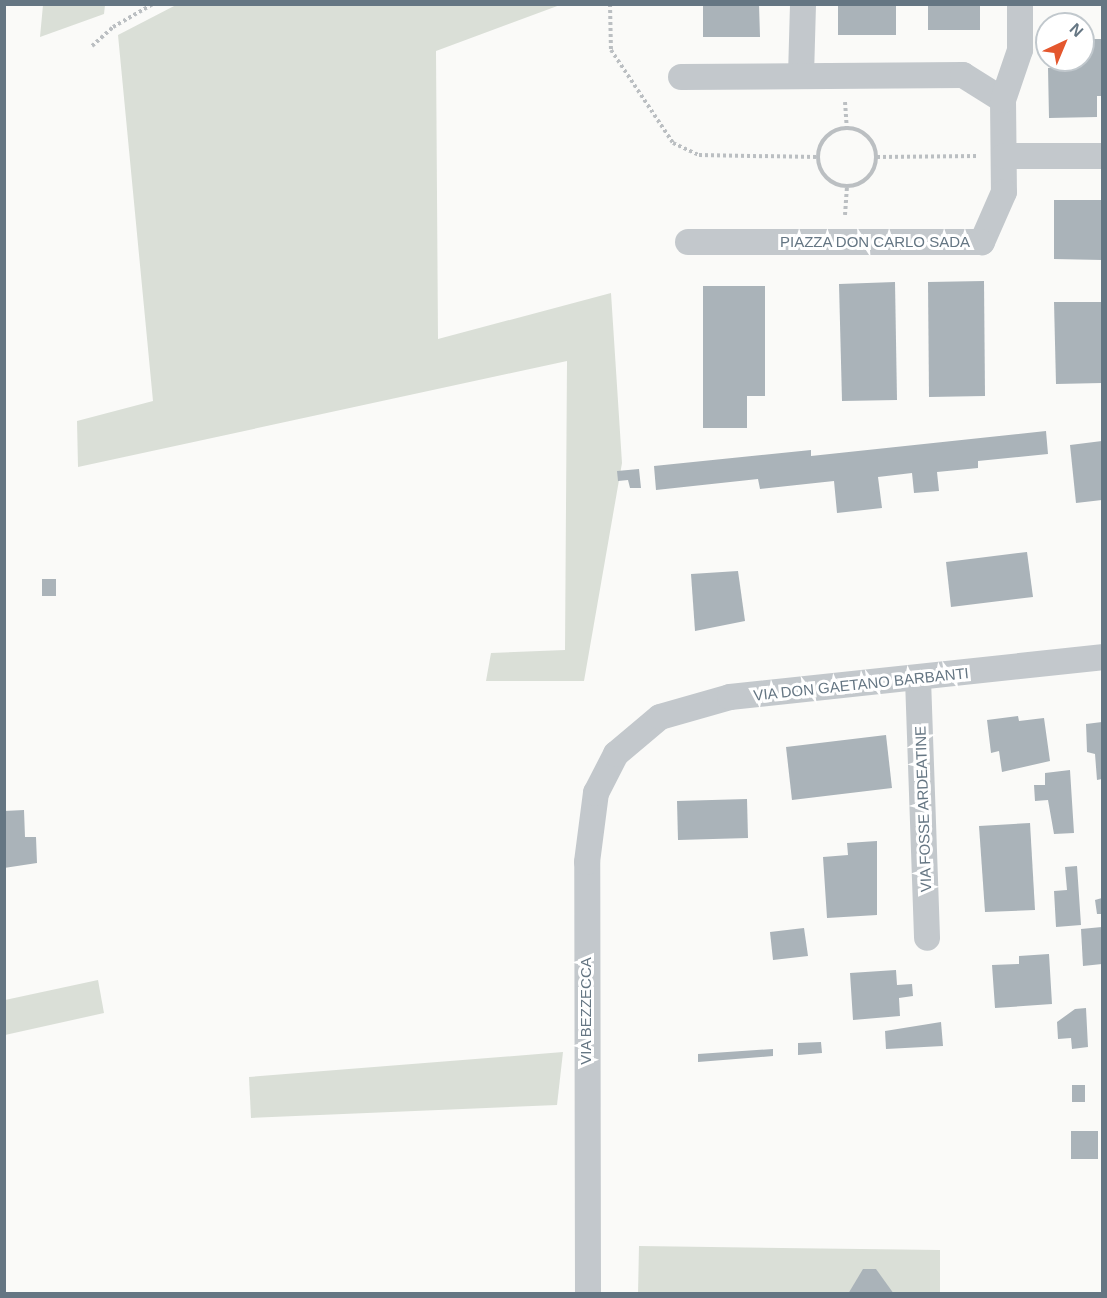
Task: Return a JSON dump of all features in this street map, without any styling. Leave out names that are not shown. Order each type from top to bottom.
[{"type":"street","points":[[801,76],[803,4]]},
{"type":"street","name":"PIAZZA DON CARLO SADA","points":[[688,242],[982,243],[1004,192],[1003,100],[1020,50],[1020,4]]},
{"type":"street","points":[[681,77],[963,75],[1003,100]]},
{"type":"street","points":[[1004,156],[1102,156]]},
{"type":"street","name":"VIA DON GAETANO BARBANTI","points":[[630,740],[660,717],[706,702],[1102,657]]},
{"type":"street","name":"VIA FOSSE ARDEATINE","points":[[918,679],[927,938]]},
{"type":"street","name":"VIA BEZZECCA","points":[[588,1293],[587,862],[596,793],[616,754],[630,740]]},
{"type":"path","points":[[92,46],[113,27],[153,4]]},
{"type":"path","points":[[610,4],[611,50],[673,143],[699,155],[817,157]]},
{"type":"path","points":[[838,128],[854,128],[867,136],[877,157],[868,178],[855,186],[839,186],[826,179],[817,157],[825,136],[838,128]]},
{"type":"path","points":[[877,157],[1004,156]]},
{"type":"shaded area","points":[[43,4],[105,5],[104,14],[40,37]]},
{"type":"shaded area","points":[[176,5],[560,5],[436,51],[438,339],[611,293],[622,463],[584,681],[486,681],[491,653],[565,650],[567,361],[78,467],[77,421],[153,401],[118,35]]},
{"type":"shaded area","points":[[98,980],[104,1013],[5,1035],[5,1000]]},
{"type":"shaded area","points":[[563,1052],[557,1105],[251,1118],[249,1077]]},
{"type":"shaded area","points":[[639,1246],[940,1250],[940,1293],[638,1294]]},
{"type":"building","points":[[703,4],[759,4],[760,37],[703,37]]},
{"type":"building","points":[[838,4],[896,4],[896,35],[838,35]]},
{"type":"building","points":[[928,4],[980,4],[980,30],[928,30]]},
{"type":"building","points":[[1095,39],[1102,39],[1102,96],[1097,96],[1097,117],[1049,118],[1048,72],[1095,72]]},
{"type":"building","points":[[1054,200],[1102,200],[1102,260],[1054,259]]},
{"type":"building","points":[[984,281],[985,396],[929,397],[928,282]]},
{"type":"building","points":[[895,282],[897,400],[842,401],[839,284]]},
{"type":"building","points":[[703,286],[765,286],[765,396],[747,396],[747,428],[703,428]]},
{"type":"building","points":[[1054,302],[1102,302],[1102,383],[1056,384]]},
{"type":"building","points":[[1046,431],[1048,454],[978,461],[978,468],[937,472],[939,491],[914,493],[912,473],[878,477],[882,508],[837,513],[834,481],[760,489],[758,479],[656,490],[654,466],[811,450],[811,456]]},
{"type":"building","points":[[1102,441],[1102,500],[1076,503],[1070,445]]},
{"type":"building","points":[[639,469],[641,488],[630,488],[628,480],[618,481],[617,471]]},
{"type":"building","points":[[1027,552],[1033,597],[951,607],[946,562]]},
{"type":"building","points":[[738,571],[745,621],[695,631],[691,574]]},
{"type":"building","points":[[42,579],[56,579],[56,596],[42,596]]},
{"type":"building","points":[[1018,716],[1019,721],[1044,718],[1050,761],[1002,772],[999,751],[991,753],[987,720]]},
{"type":"building","points":[[1102,722],[1102,779],[1097,780],[1095,754],[1087,752],[1086,724]]},
{"type":"building","points":[[886,735],[892,788],[792,800],[786,747]]},
{"type":"building","points":[[1070,770],[1074,833],[1054,834],[1048,800],[1035,801],[1034,785],[1045,785],[1045,773]]},
{"type":"building","points":[[747,799],[748,838],[678,840],[677,801]]},
{"type":"building","points":[[24,810],[25,837],[36,837],[37,863],[4,868],[4,811]]},
{"type":"building","points":[[1030,823],[1035,910],[985,912],[979,826]]},
{"type":"building","points":[[877,841],[877,915],[827,918],[823,857],[848,855],[847,843]]},
{"type":"building","points":[[1077,866],[1081,925],[1056,927],[1054,891],[1067,890],[1065,867]]},
{"type":"building","points":[[1102,898],[1102,914],[1097,914],[1095,900]]},
{"type":"building","points":[[1102,927],[1102,964],[1083,966],[1081,929]]},
{"type":"building","points":[[804,928],[808,956],[773,960],[770,932]]},
{"type":"building","points":[[1049,954],[1052,1004],[995,1008],[992,965],[1019,964],[1019,956]]},
{"type":"building","points":[[896,970],[897,985],[912,984],[913,996],[899,998],[900,1016],[853,1020],[850,973]]},
{"type":"building","points":[[1086,1008],[1088,1047],[1072,1049],[1071,1038],[1058,1039],[1057,1022],[1075,1009]]},
{"type":"building","points":[[941,1022],[943,1046],[886,1049],[885,1031]]},
{"type":"building","points":[[821,1042],[822,1053],[798,1055],[798,1043]]},
{"type":"building","points":[[773,1049],[773,1056],[698,1062],[698,1054]]},
{"type":"building","points":[[1072,1085],[1085,1085],[1085,1102],[1072,1102]]},
{"type":"building","points":[[1071,1131],[1098,1131],[1098,1159],[1071,1159]]},
{"type":"building","points":[[863,1269],[876,1269],[894,1294],[848,1294]]}]
